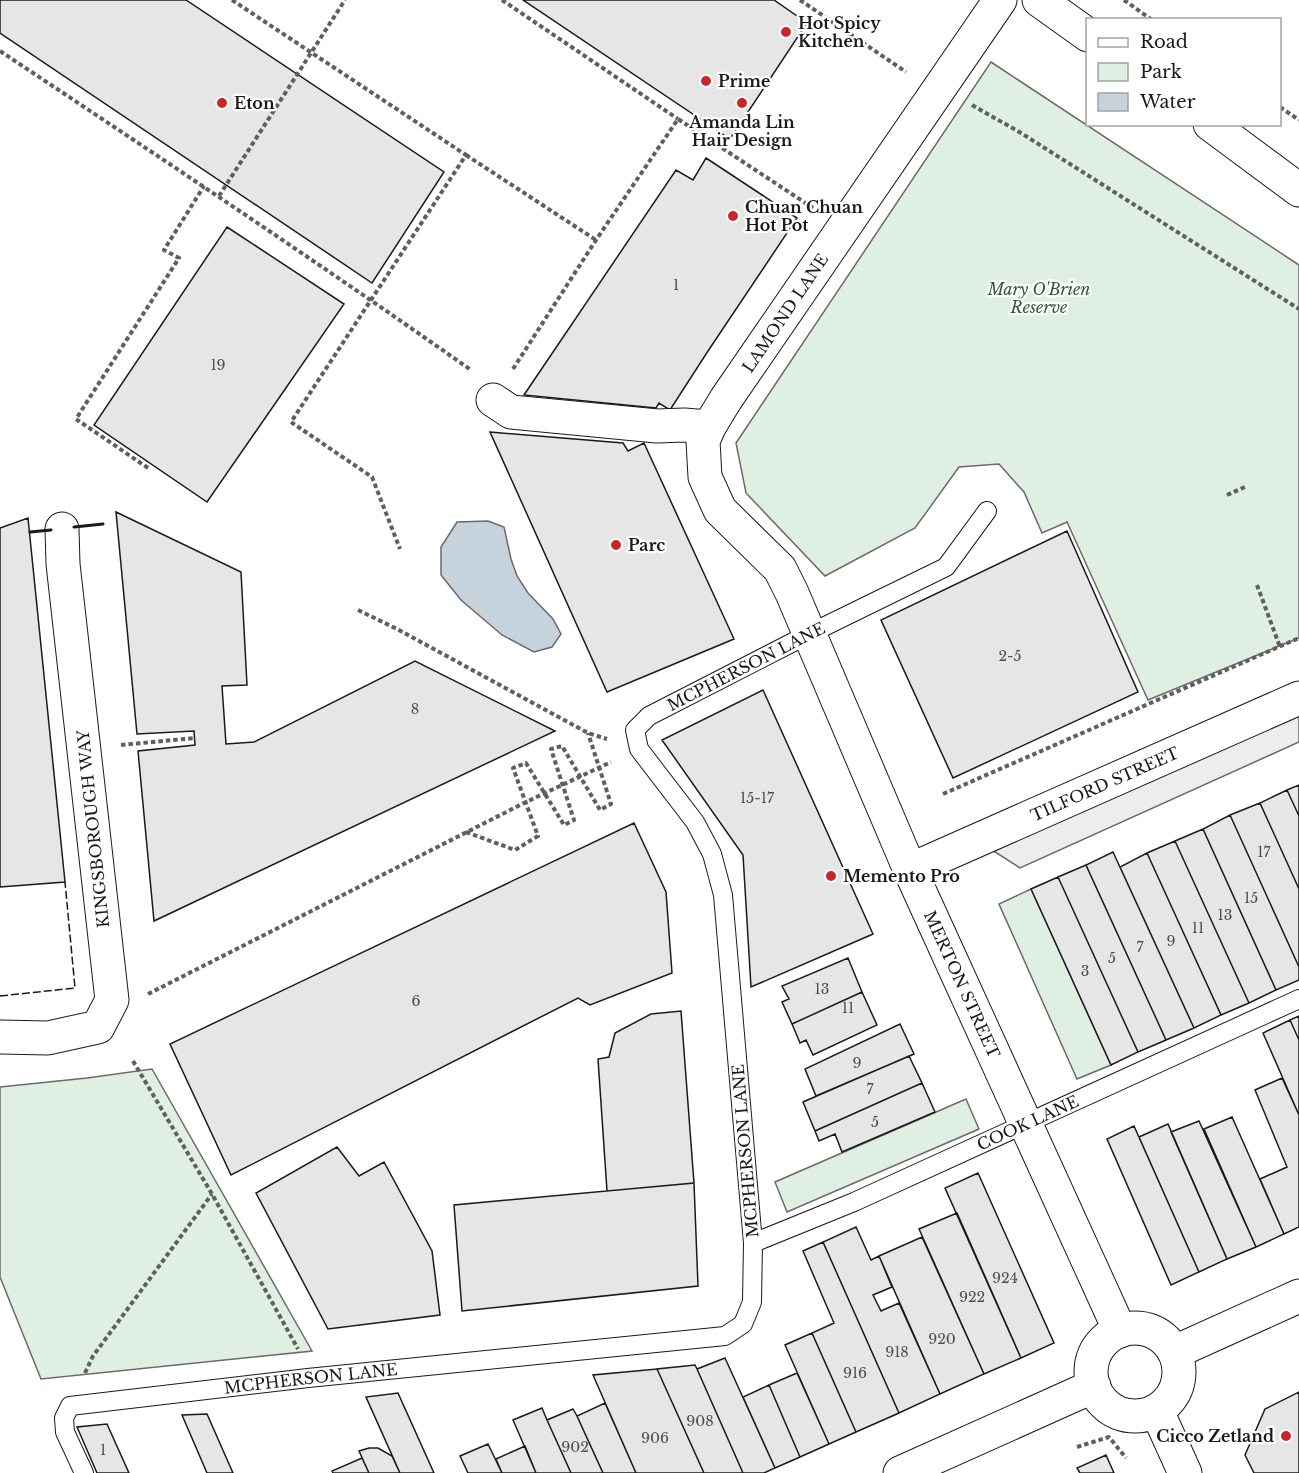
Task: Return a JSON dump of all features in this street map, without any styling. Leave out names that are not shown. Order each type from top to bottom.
[{"type":"street","name":"LAMOND LANE","points":[[809,634],[780,569],[720,510],[705,477],[703,441],[726,399],[1000,0]]},
{"type":"street","points":[[1039,0],[1086,34]]},
{"type":"street","points":[[1213,126],[1299,190]]},
{"type":"street","points":[[496,395],[511,412],[657,426],[709,427]]},
{"type":"street","name":"KINGSBOROUGH WAY","points":[[62,529],[63,564],[112,1000]]},
{"type":"street","name":"MERTON STREET","points":[[809,634],[910,870],[1120,1331]]},
{"type":"street","name":"TILFORD STREET","points":[[910,870],[1299,698]]},
{"type":"street","points":[[0,1037],[48,1038],[99,1027],[112,1000]]},
{"type":"street","points":[[1175,1352],[1299,1296]]},
{"type":"street","points":[[1132,1328],[1145,1329],[1157,1334],[1175,1352],[1179,1365],[1179,1378],[1171,1397],[1157,1410],[1144,1415],[1132,1416],[1108,1407],[1094,1386],[1093,1359],[1108,1338],[1120,1331],[1132,1328]]},
{"type":"street","points":[[900,1473],[1094,1386]]},
{"type":"street","points":[[1157,1410],[1185,1473]]},
{"type":"lane","name":"MCPHERSON LANE","points":[[67,1412],[308,1378],[725,1336],[743,1324],[752,1302],[753,1243],[723,895],[712,854],[695,822],[639,749],[635,730],[649,716],[946,567],[987,511]]},
{"type":"lane","name":"COOK LANE","points":[[753,1243],[854,1202],[1299,999]]},
{"type":"lane","points":[[67,1412],[66,1432],[84,1473]]},
{"type":"path","points":[[232,0],[596,240]]},
{"type":"path","points":[[219,196],[345,0]]},
{"type":"path","points":[[502,0],[814,208]]},
{"type":"path","points":[[800,0],[907,72],[940,87],[1021,133],[1299,309]]},
{"type":"path","points":[[1124,0],[1149,18]]},
{"type":"path","points":[[0,51],[370,299],[496,395],[596,240],[678,119]]},
{"type":"path","points":[[1281,108],[1299,120]]},
{"type":"path","points":[[400,549],[372,477],[291,422],[466,155]]},
{"type":"path","points":[[148,468],[76,419],[179,258],[164,250],[204,186]]},
{"type":"path","points":[[1227,495],[1247,486]]},
{"type":"path","points":[[1257,585],[1280,647]]},
{"type":"path","points":[[358,610],[588,733],[639,749]]},
{"type":"path","points":[[943,794],[1299,638]]},
{"type":"path","points":[[466,832],[515,850],[538,836],[513,768],[526,763],[564,825],[574,820],[551,749],[562,746],[600,810],[610,804],[588,733]]},
{"type":"path","points":[[118,745],[195,738]]},
{"type":"path","points":[[112,1000],[145,995],[526,802],[639,749]]},
{"type":"path","points":[[132,1061],[213,1194],[300,1352],[308,1378]]},
{"type":"path","points":[[67,1412],[93,1356],[213,1194]]},
{"type":"path","points":[[1077,1448],[1108,1437],[1126,1458]]},
{"type":"green space","name":"Mary O'Brien Reserve","points":[[991,62],[1299,265],[1299,638],[1148,700],[1067,522],[1042,533],[1024,492],[999,464],[959,467],[915,528],[825,576],[746,493],[736,443]]},
{"type":"green space","points":[[1031,889],[1111,1065],[1077,1079],[999,904]]},
{"type":"green space","points":[[152,1069],[312,1351],[41,1379],[0,1277],[0,1087]]},
{"type":"green space","points":[[966,1099],[979,1129],[787,1212],[775,1182]]},
{"type":"shaded area","points":[[1299,711],[1299,742],[1020,868],[989,848]]},
{"type":"water","points":[[488,521],[504,527],[517,576],[528,593],[553,619],[561,634],[552,647],[534,652],[502,635],[461,600],[441,575],[441,547],[457,522]]},
{"type":"building","name":"Eton","points":[[0,0],[186,0],[444,172],[372,283],[0,33]]},
{"type":"building","name":"Prime","points":[[523,0],[774,0],[807,23],[730,139]]},
{"type":"building","points":[[706,158],[797,218],[670,410],[659,403],[656,408],[524,395],[676,170],[693,180]]},
{"type":"building","points":[[227,227],[344,304],[207,502],[94,425]]},
{"type":"building","name":"Parc","points":[[490,432],[623,443],[628,451],[644,443],[734,639],[607,692]]},
{"type":"building","points":[[116,512],[241,572],[247,685],[222,686],[226,744],[254,742],[415,661],[555,731],[154,921],[138,751],[195,745],[194,731],[137,734]]},
{"type":"building","points":[[28,518],[65,882],[0,887],[0,528]]},
{"type":"building","points":[[1067,531],[1138,692],[953,778],[881,620]]},
{"type":"building","points":[[763,690],[873,934],[751,987],[743,855],[662,740]]},
{"type":"building","points":[[1299,785],[1299,816],[1287,790]]},
{"type":"building","points":[[1287,790],[1299,816],[1299,889],[1260,803]]},
{"type":"building","points":[[1260,803],[1299,889],[1299,967],[1230,815]]},
{"type":"building","points":[[1230,815],[1299,967],[1299,980],[1276,990],[1203,829]]},
{"type":"building","points":[[634,823],[666,892],[672,973],[590,1005],[578,998],[231,1175],[170,1044]]},
{"type":"building","points":[[1203,829],[1276,990],[1249,1003],[1175,841]]},
{"type":"building","points":[[1175,841],[1249,1003],[1221,1015],[1147,853]]},
{"type":"building","points":[[1113,852],[1194,1028],[1166,1040],[1086,865]]},
{"type":"building","points":[[1147,853],[1221,1015],[1194,1028],[1120,867]]},
{"type":"building","points":[[1086,865],[1166,1040],[1138,1052],[1058,877]]},
{"type":"building","points":[[1058,877],[1138,1052],[1111,1065],[1031,889]]},
{"type":"building","points":[[848,958],[862,992],[792,1024],[782,1002],[789,999],[782,986]]},
{"type":"building","points":[[862,992],[877,1025],[813,1055],[806,1040],[800,1043],[792,1024]]},
{"type":"building","points":[[681,1011],[694,1183],[607,1191],[598,1059],[609,1057],[615,1033],[651,1014]]},
{"type":"building","points":[[1299,1016],[1299,1040],[1290,1020]]},
{"type":"building","points":[[1290,1020],[1299,1040],[1299,1115],[1263,1033]]},
{"type":"building","points":[[900,1024],[914,1054],[816,1096],[805,1069]]},
{"type":"building","points":[[909,1056],[922,1083],[815,1131],[803,1102]]},
{"type":"building","points":[[1282,1078],[1299,1115],[1299,1227],[1284,1234],[1260,1179],[1287,1167],[1255,1090]]},
{"type":"building","points":[[922,1083],[935,1112],[842,1152],[835,1134],[819,1141],[815,1131]]},
{"type":"building","points":[[1232,1117],[1284,1234],[1256,1247],[1204,1129]]},
{"type":"building","points":[[1199,1121],[1256,1247],[1227,1259],[1171,1132]]},
{"type":"building","points":[[1168,1124],[1227,1259],[1199,1272],[1139,1137]]},
{"type":"building","points":[[1134,1126],[1199,1272],[1171,1285],[1107,1139]]},
{"type":"building","points":[[337,1147],[359,1176],[384,1162],[432,1251],[440,1315],[328,1329],[256,1193]]},
{"type":"building","points":[[978,1173],[1054,1343],[1021,1358],[945,1188]]},
{"type":"building","points":[[694,1183],[698,1286],[462,1311],[454,1205]]},
{"type":"building","points":[[957,1213],[1021,1358],[984,1374],[919,1229]]},
{"type":"building","points":[[856,1227],[871,1260],[879,1256],[892,1287],[873,1295],[881,1311],[899,1303],[940,1394],[899,1413],[823,1242]]},
{"type":"building","points":[[922,1237],[984,1374],[940,1394],[879,1256]]},
{"type":"building","points":[[823,1242],[899,1413],[856,1432],[812,1333],[834,1323],[803,1251]]},
{"type":"building","points":[[812,1333],[856,1432],[829,1444],[785,1345]]},
{"type":"building","points":[[725,1358],[775,1468],[764,1473],[743,1473],[697,1369]]},
{"type":"building","points":[[695,1365],[743,1473],[704,1473],[657,1369]]},
{"type":"building","points":[[657,1369],[704,1473],[636,1473],[593,1375]]},
{"type":"building","points":[[797,1373],[829,1444],[800,1457],[769,1385]]},
{"type":"building","points":[[769,1385],[800,1457],[775,1468],[743,1397]]},
{"type":"building","points":[[1299,1392],[1299,1473],[1254,1473],[1245,1455],[1265,1409]]},
{"type":"building","points":[[398,1393],[434,1473],[400,1473],[366,1397]]},
{"type":"building","points":[[605,1403],[636,1473],[603,1473],[577,1416]]},
{"type":"building","points":[[542,1408],[571,1473],[536,1473],[513,1420]]},
{"type":"building","points":[[573,1409],[603,1473],[571,1473],[547,1420]]},
{"type":"building","points":[[207,1414],[233,1473],[207,1473],[182,1415]]},
{"type":"building","points":[[107,1424],[129,1473],[97,1473],[77,1427]]},
{"type":"building","points":[[488,1444],[502,1473],[468,1473],[460,1456]]},
{"type":"building","points":[[525,1446],[536,1473],[502,1473],[496,1459]]},
{"type":"building","points":[[378,1448],[392,1456],[400,1473],[369,1473],[359,1451]]},
{"type":"building","points":[[1106,1455],[1114,1473],[1080,1473],[1077,1468]]},
{"type":"building","points":[[362,1458],[369,1473],[333,1473],[332,1471]]},
{"type":"fence","points":[[0,996],[75,988],[65,882]]},
{"type":"wall","points":[[74,527],[103,524]]},
{"type":"wall","points":[[30,532],[51,530]]},
{"type":"place","name":"Hot Spicy Kitchen","points":[[786,32]]},
{"type":"place","name":"Prime","points":[[706,81]]},
{"type":"place","name":"Eton","points":[[222,103]]},
{"type":"place","name":"Amanda Lin Hair Design","points":[[742,103]]},
{"type":"place","name":"Chuan Chuan Hot Pot","points":[[733,216]]},
{"type":"place","name":"Parc","points":[[616,545]]},
{"type":"place","name":"Memento Pro","points":[[831,876]]},
{"type":"place","name":"Cicco Zetland","points":[[1286,1436]]}]
